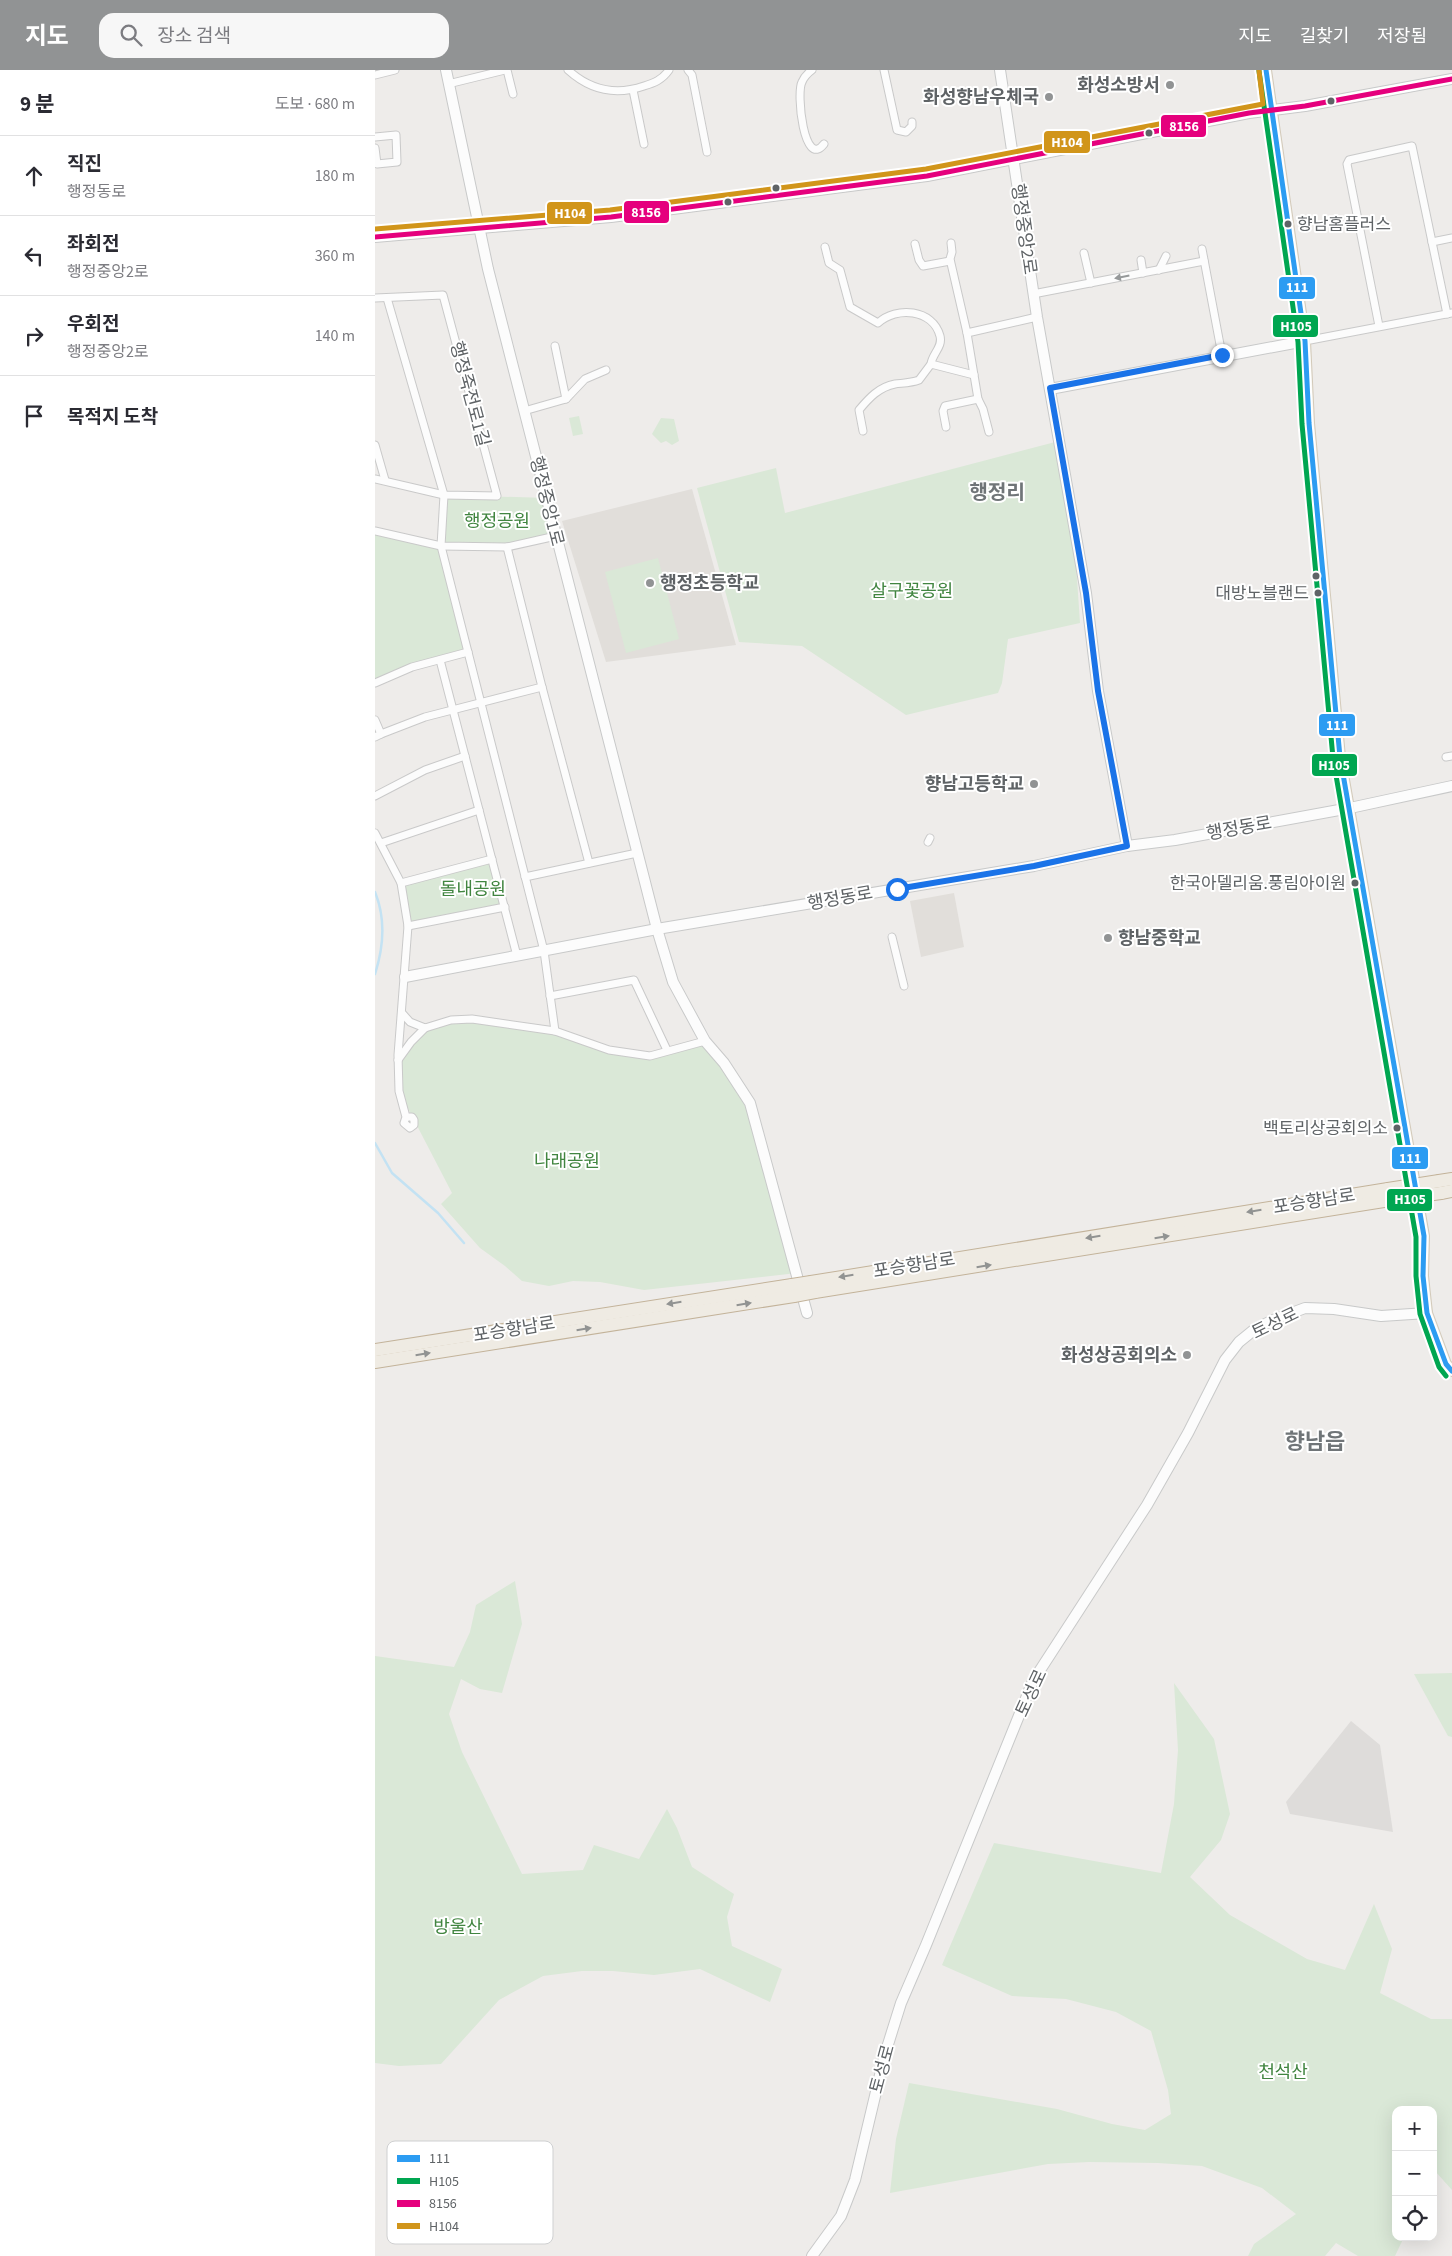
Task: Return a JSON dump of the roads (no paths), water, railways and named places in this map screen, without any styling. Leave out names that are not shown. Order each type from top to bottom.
[{"type":"highway","name":"포승향남로","points":[[375,1350],[813,1287],[1446,1186]]},
{"type":"highway","name":"포승향남로","points":[[375,1362],[793,1290]]},
{"type":"main road","points":[[1266,70],[1305,341],[1309,423],[1339,757],[1424,1236],[1423,1276],[1427,1313],[1447,1364],[1452,1371]]},
{"type":"street","points":[[375,74],[395,70]]},
{"type":"street","name":"행정중앙1로","points":[[446,70],[479,230],[657,929],[673,982],[705,1041],[724,1063],[750,1103],[807,1313]]},
{"type":"street","points":[[448,84],[506,70],[513,94]]},
{"type":"street","points":[[568,70],[578,79],[605,91],[633,90],[660,80],[669,70]]},
{"type":"street","points":[[688,70],[692,75],[707,152]]},
{"type":"street","points":[[812,70],[801,82],[800,104],[806,140],[815,149],[819,149],[824,144]]},
{"type":"street","points":[[884,70],[897,130],[906,132],[912,126],[912,122]]},
{"type":"street","name":"행정중앙2로","points":[[1000,70],[1033,294],[1086,593],[1098,691],[1127,846]]},
{"type":"street","points":[[375,237],[479,230],[611,217],[927,176],[1271,110],[1452,79]]},
{"type":"street","points":[[633,90],[644,144]]},
{"type":"street","points":[[375,137],[396,135],[397,162],[377,164],[375,148]]},
{"type":"street","points":[[1050,388],[1450,314],[1432,242],[1412,146],[1348,161],[1347,166],[1379,326]]},
{"type":"street","points":[[1432,242],[1452,238]]},
{"type":"street","points":[[951,243],[953,252],[950,261],[967,333],[978,399],[983,409],[989,432]]},
{"type":"street","points":[[915,244],[919,260],[923,266],[950,261]]},
{"type":"street","points":[[825,247],[829,263],[840,270],[850,307],[879,323],[885,317],[902,312],[922,316],[931,321],[940,335],[940,346],[932,355],[931,364],[919,380],[889,386],[873,394],[859,410],[863,431]]},
{"type":"street","points":[[1202,249],[1217,307],[1222,355]]},
{"type":"street","points":[[1084,253],[1086,282]]},
{"type":"street","points":[[1159,270],[1166,256]]},
{"type":"street","points":[[1141,260],[1143,273]]},
{"type":"street","points":[[1033,294],[1086,282],[1204,261]]},
{"type":"street","name":"행정죽전로1길","points":[[375,298],[443,295],[497,496],[444,495],[375,479]]},
{"type":"street","points":[[387,298],[444,495],[441,546],[544,951],[555,1031]]},
{"type":"street","points":[[967,333],[1037,317]]},
{"type":"street","points":[[555,346],[567,399]]},
{"type":"street","points":[[931,364],[974,375]]},
{"type":"street","points":[[524,411],[567,399],[585,379],[606,370]]},
{"type":"street","points":[[946,427],[943,412],[945,406],[978,399]]},
{"type":"street","points":[[375,445],[385,480]]},
{"type":"street","points":[[375,531],[441,546],[507,547],[556,536]]},
{"type":"street","points":[[507,547],[589,863]]},
{"type":"street","points":[[375,683],[412,668],[468,652]]},
{"type":"street","points":[[440,660],[517,956]]},
{"type":"street","points":[[375,720],[378,736],[425,717],[542,687]]},
{"type":"street","points":[[375,796],[425,770],[465,756]]},
{"type":"street","name":"행정동로","points":[[405,977],[657,929],[1034,866],[1127,846],[1175,840],[1349,808],[1452,786]]},
{"type":"street","points":[[381,843],[479,810]]},
{"type":"street","points":[[375,833],[401,883],[408,926],[398,1060],[399,1090],[406,1118]]},
{"type":"street","points":[[525,877],[637,853]]},
{"type":"street","points":[[401,883],[492,859]]},
{"type":"street","points":[[408,926],[505,907]]},
{"type":"street","points":[[892,937],[904,986]]},
{"type":"street","points":[[551,996],[634,980],[667,1050]]},
{"type":"street","points":[[402,1013],[410,1022],[425,1028]]},
{"type":"street","points":[[398,1060],[411,1042],[425,1028],[451,1020],[472,1019],[555,1031],[609,1050],[650,1056],[705,1041]]},
{"type":"street","name":"토성로","points":[[812,2256],[841,2216],[845,2207],[855,2180],[885,2054],[901,2003],[924,1951],[1033,1681],[1147,1505],[1188,1433],[1225,1360],[1239,1342],[1255,1328],[1305,1308],[1333,1309],[1381,1316],[1427,1313]]},
{"type":"waterway","points":[[375,892],[381,912],[383,933],[375,974]]},
{"type":"waterway","points":[[375,1143],[392,1173],[438,1213],[464,1243]]},
{"type":"place","name":"화성소방서","points":[[1170,85]]},
{"type":"place","name":"화성향남우체국","points":[[1049,97]]},
{"type":"place","name":"향남홈플러스","points":[[1288,224]]},
{"type":"place","name":"행정초등학교","points":[[650,583]]},
{"type":"place","name":"대방노블랜드","points":[[1318,593]]},
{"type":"place","name":"향남고등학교","points":[[1034,784]]},
{"type":"place","name":"한국아델리움.풍림아이원","points":[[1355,883]]},
{"type":"place","name":"향남중학교","points":[[1108,938]]},
{"type":"place","name":"백토리상공회의소","points":[[1397,1128]]},
{"type":"place","name":"화성상공회의소","points":[[1187,1355]]},
{"type":"district","name":"행정리","points":[[997,492]]},
{"type":"district","name":"향남읍","points":[[1315,1441]]},
{"type":"park label","name":"행정공원","points":[[497,521]]},
{"type":"park label","name":"살구꽃공원","points":[[912,591]]},
{"type":"park label","name":"돌내공원","points":[[473,889]]},
{"type":"park label","name":"나래공원","points":[[567,1161]]},
{"type":"park label","name":"방울산","points":[[458,1927]]},
{"type":"park label","name":"천석산","points":[[1283,2072]]}]
